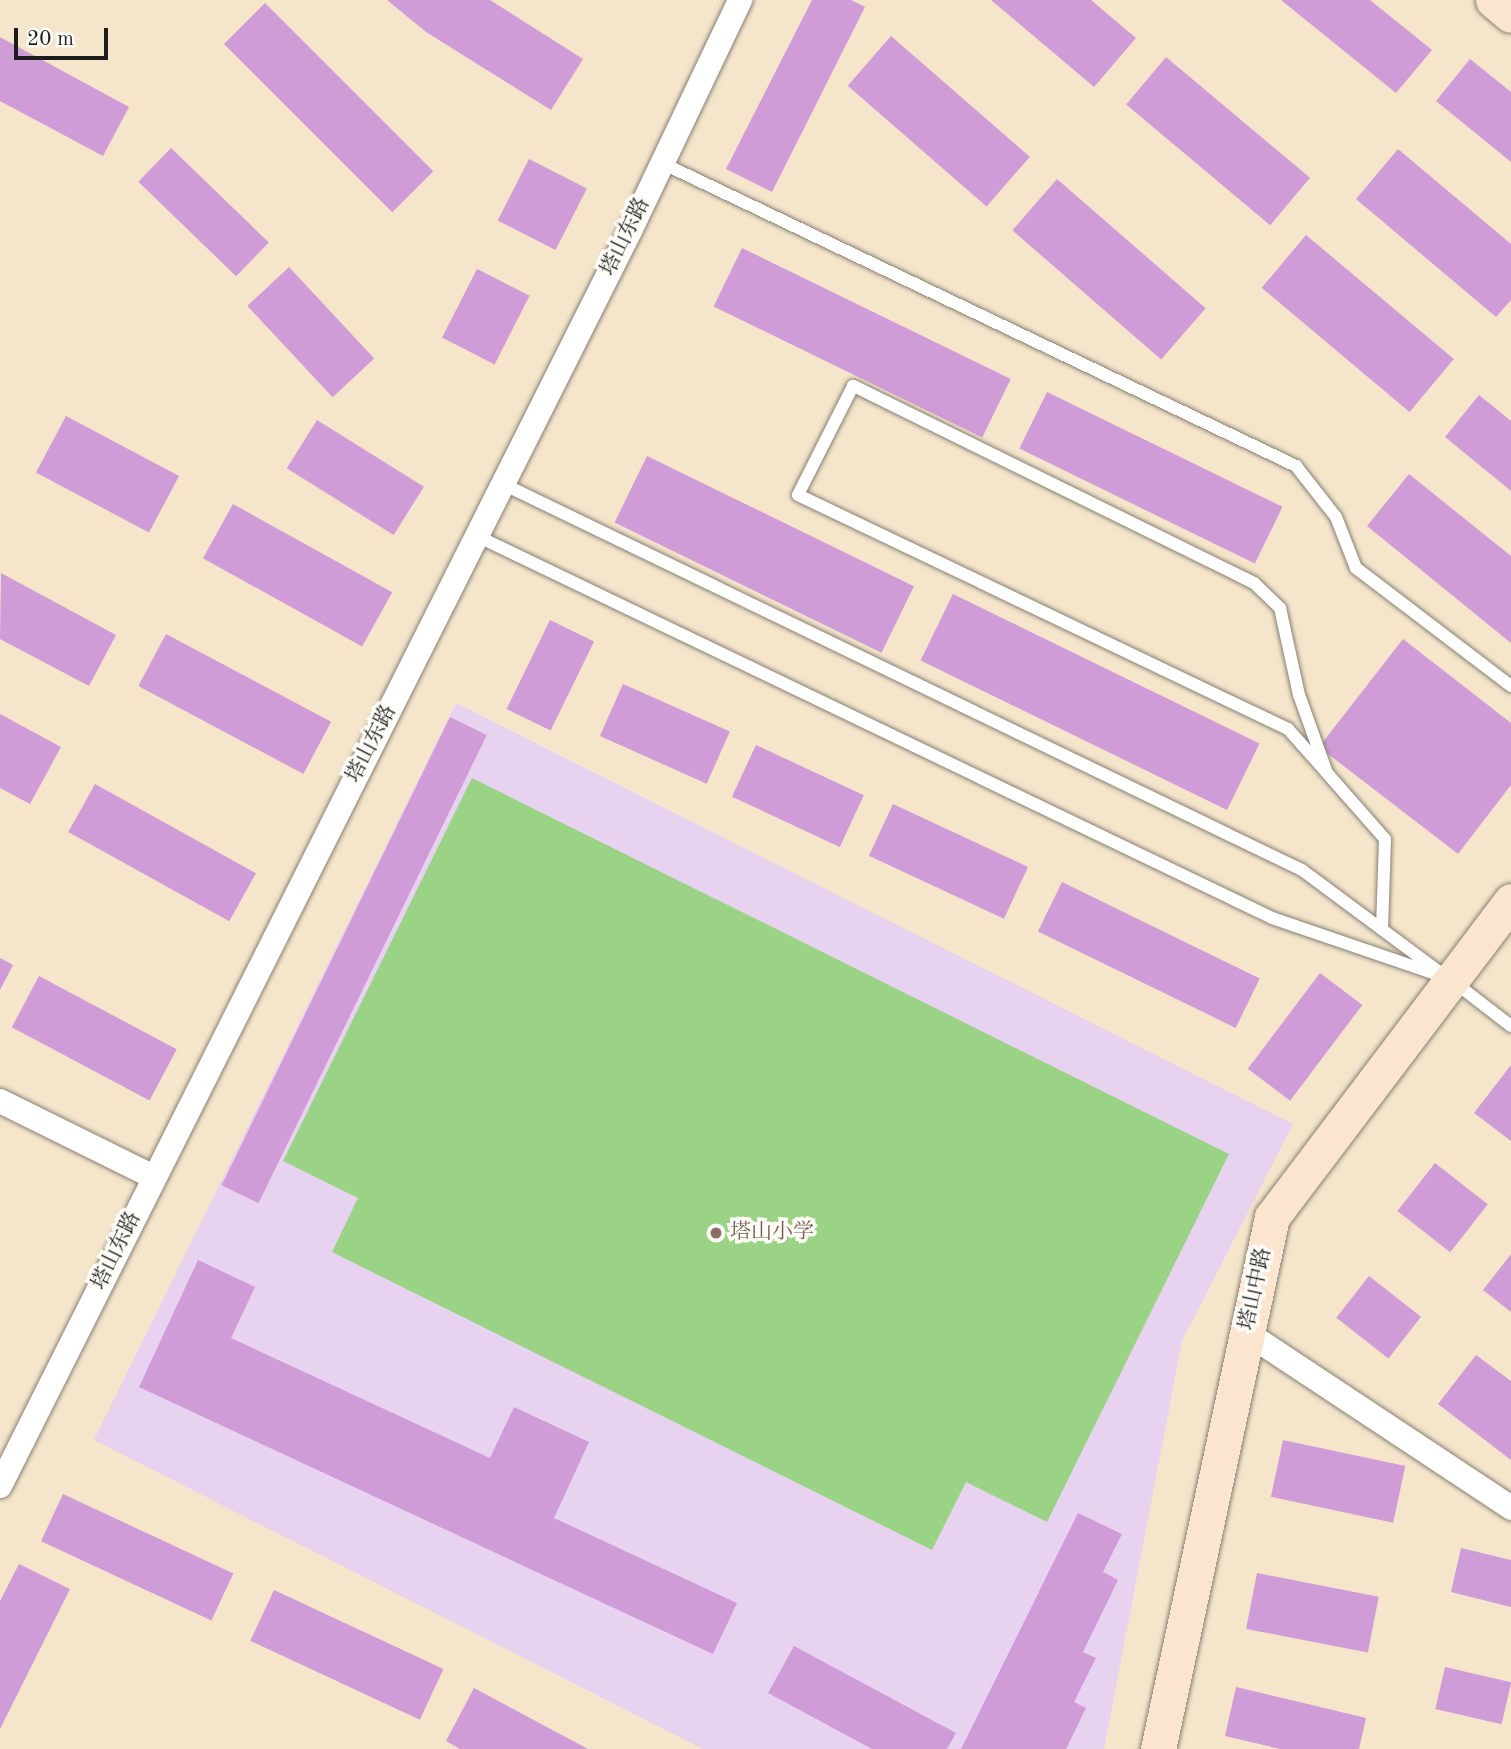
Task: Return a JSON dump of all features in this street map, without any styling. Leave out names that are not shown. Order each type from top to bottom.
[{"type":"street","name":"塔山东路","points":[[0,1486],[503,484],[740,0]]},
{"type":"street","points":[[1493,0],[1511,15]]},
{"type":"street","name":"塔山中路","points":[[1158,1749],[1272,1217],[1511,901]]},
{"type":"street","points":[[0,1101],[154,1177]]},
{"type":"street","points":[[1247,1333],[1511,1508]]},
{"type":"lane","points":[[662,163],[1296,466],[1336,517],[1356,568],[1511,686]]},
{"type":"lane","points":[[1327,773],[1299,695],[1280,608],[1254,583],[853,386],[798,495],[1288,729],[1385,839],[1382,929]]},
{"type":"lane","points":[[503,484],[1302,870],[1511,1026]]},
{"type":"lane","points":[[477,536],[1272,918],[1450,979]]},
{"type":"shaded area","name":"塔山小学","points":[[456,703],[1293,1124],[1182,1341],[1104,1749],[703,1749],[94,1440]]},
{"type":"green space","points":[[472,778],[1229,1154],[1047,1522],[966,1482],[932,1550],[332,1252],[358,1198],[283,1161]]},
{"type":"building","points":[[387,0],[490,0],[583,59],[551,110],[426,32]]},
{"type":"building","points":[[812,0],[851,0],[865,7],[772,192],[726,169]]},
{"type":"building","points":[[991,0],[1091,0],[1136,38],[1094,87]]},
{"type":"building","points":[[1281,0],[1370,0],[1432,50],[1396,93]]},
{"type":"building","points":[[265,3],[433,171],[392,212],[224,44]]},
{"type":"building","points":[[891,36],[1030,157],[987,207],[848,86]]},
{"type":"building","points":[[0,37],[129,107],[103,156],[0,101]]},
{"type":"building","points":[[1166,57],[1310,178],[1270,225],[1126,104]]},
{"type":"building","points":[[1470,59],[1511,92],[1511,162],[1436,101]]},
{"type":"building","points":[[171,148],[269,242],[236,276],[138,182]]},
{"type":"building","points":[[1398,149],[1511,244],[1511,300],[1496,317],[1356,199]]},
{"type":"building","points":[[529,159],[587,189],[556,250],[498,220]]},
{"type":"building","points":[[1057,179],[1206,308],[1161,360],[1012,230]]},
{"type":"building","points":[[1306,235],[1454,359],[1409,412],[1262,288]]},
{"type":"building","points":[[742,248],[1011,379],[982,437],[714,306]]},
{"type":"building","points":[[289,267],[374,358],[333,397],[247,306]]},
{"type":"building","points":[[477,269],[530,296],[495,364],[442,338]]},
{"type":"building","points":[[1047,392],[1282,507],[1255,563],[1019,449]]},
{"type":"building","points":[[1479,395],[1511,421],[1511,491],[1445,437]]},
{"type":"building","points":[[66,416],[179,476],[149,533],[36,473]]},
{"type":"building","points":[[317,420],[424,487],[394,535],[287,468]]},
{"type":"building","points":[[647,456],[914,586],[882,653],[615,523]]},
{"type":"building","points":[[1409,474],[1511,556],[1511,643],[1367,526]]},
{"type":"building","points":[[233,504],[392,592],[362,646],[203,558]]},
{"type":"building","points":[[1,573],[116,635],[89,686],[0,639]]},
{"type":"building","points":[[953,594],[1259,743],[1227,810],[921,661]]},
{"type":"building","points":[[550,620],[594,641],[551,730],[507,709]]},
{"type":"building","points":[[166,634],[331,722],[303,774],[138,686]]},
{"type":"building","points":[[1403,639],[1511,723],[1511,785],[1458,854],[1319,747]]},
{"type":"building","points":[[623,684],[730,732],[707,784],[600,736]]},
{"type":"building","points":[[0,714],[61,747],[30,804],[0,788]]},
{"type":"building","points":[[450,717],[487,735],[258,1203],[222,1185]]},
{"type":"building","points":[[756,745],[864,795],[840,847],[732,797]]},
{"type":"building","points":[[95,784],[256,873],[229,921],[68,832]]},
{"type":"building","points":[[893,804],[1028,867],[1004,919],[869,856]]},
{"type":"building","points":[[1062,882],[1260,978],[1236,1028],[1038,931]]},
{"type":"building","points":[[0,958],[13,965],[0,990]]},
{"type":"building","points":[[1320,973],[1362,1005],[1290,1101],[1248,1069]]},
{"type":"building","points":[[39,976],[177,1049],[150,1100],[12,1027]]},
{"type":"building","points":[[1511,1065],[1511,1141],[1474,1113]]},
{"type":"building","points":[[1435,1163],[1488,1204],[1450,1252],[1397,1211]]},
{"type":"building","points":[[1511,1254],[1511,1312],[1483,1290]]},
{"type":"building","points":[[198,1260],[255,1287],[231,1338],[490,1458],[514,1407],[589,1442],[554,1518],[737,1603],[713,1654],[139,1387]]},
{"type":"building","points":[[1369,1276],[1421,1317],[1388,1358],[1336,1318]]},
{"type":"building","points":[[1476,1355],[1511,1381],[1511,1460],[1438,1404]]},
{"type":"building","points":[[1283,1440],[1405,1466],[1393,1523],[1271,1497]]},
{"type":"building","points":[[63,1494],[233,1573],[211,1621],[41,1541]]},
{"type":"building","points":[[1078,1513],[1122,1534],[1103,1572],[1118,1580],[1083,1652],[1096,1658],[1074,1702],[1086,1708],[1066,1749],[961,1749]]},
{"type":"building","points":[[1461,1548],[1511,1560],[1511,1607],[1451,1592]]},
{"type":"building","points":[[19,1564],[70,1589],[0,1729],[0,1601]]},
{"type":"building","points":[[1257,1573],[1379,1597],[1368,1653],[1246,1629]]},
{"type":"building","points":[[274,1590],[443,1669],[420,1720],[250,1641]]},
{"type":"building","points":[[794,1646],[956,1733],[947,1749],[872,1749],[768,1693]]},
{"type":"building","points":[[1445,1667],[1511,1682],[1502,1724],[1435,1709]]},
{"type":"building","points":[[1236,1687],[1366,1718],[1359,1749],[1280,1749],[1225,1736]]},
{"type":"building","points":[[474,1688],[588,1749],[460,1749],[446,1741]]},
{"type":"place","name":"塔山小学","points":[[716,1233]]}]
